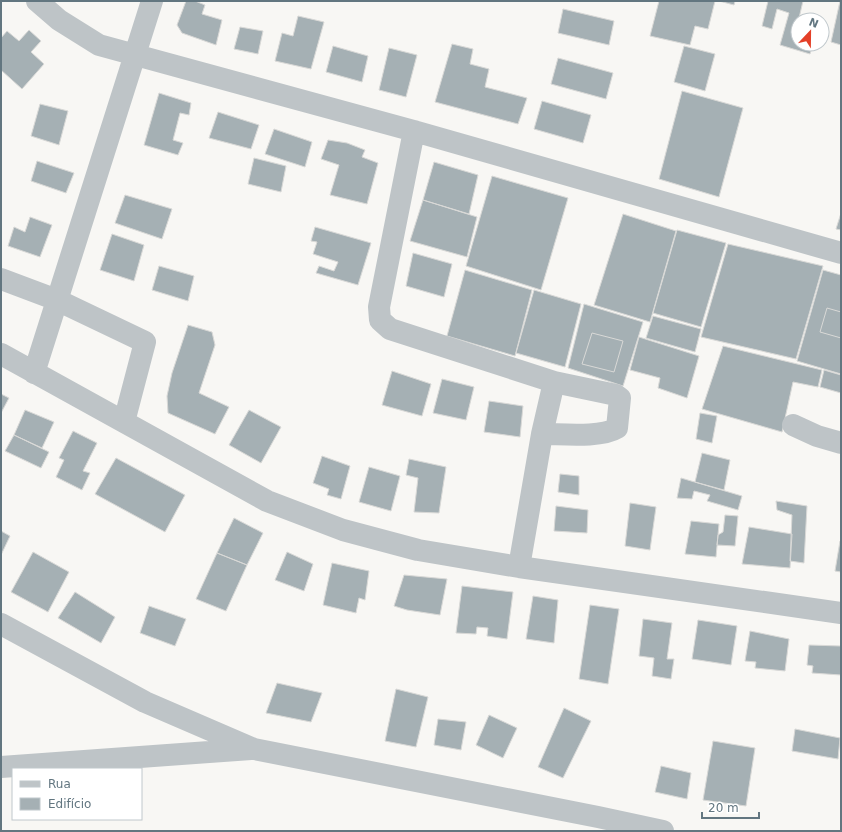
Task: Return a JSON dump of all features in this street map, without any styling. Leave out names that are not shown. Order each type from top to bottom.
[{"type":"street","points":[[37,1],[59,20],[99,45],[414,131],[841,253]]},
{"type":"street","points":[[34,373],[152,1]]},
{"type":"street","points":[[414,131],[379,307],[380,320],[390,328],[554,382],[616,395],[620,398],[617,428],[611,432],[597,434],[542,434]]},
{"type":"street","points":[[1,278],[57,300],[145,342],[124,422]]},
{"type":"street","points":[[1,354],[267,501],[343,530],[418,550],[519,567],[841,613]]},
{"type":"street","points":[[519,567],[542,434],[554,382]]},
{"type":"street","points":[[793,425],[818,436],[841,443]]},
{"type":"street","points":[[1,624],[145,702],[254,749],[598,816],[663,831]]},
{"type":"street","points":[[1,767],[254,749]]},
{"type":"building","points":[[186,1],[195,1],[205,5],[202,14],[222,20],[216,45],[182,33],[177,25]]},
{"type":"building","points":[[659,1],[715,1],[708,29],[695,26],[690,45],[650,36]]},
{"type":"building","points":[[719,1],[735,1],[734,5]]},
{"type":"building","points":[[768,1],[803,1],[800,12],[790,12],[790,48],[780,45],[789,13],[777,9],[772,29],[762,26]]},
{"type":"building","points":[[841,1],[841,45],[831,42]]},
{"type":"building","points":[[563,9],[614,21],[609,45],[558,33]]},
{"type":"building","points":[[298,16],[324,22],[311,69],[275,61],[282,33],[293,36]]},
{"type":"building","points":[[240,27],[263,31],[258,54],[234,49]]},
{"type":"building","points":[[29,30],[41,41],[31,52],[44,64],[22,89],[1,70],[1,38],[7,31],[19,41]]},
{"type":"building","points":[[452,44],[473,49],[470,64],[489,69],[485,87],[527,98],[518,124],[435,102]]},
{"type":"building","points":[[333,46],[368,56],[362,82],[326,72]]},
{"type":"building","points":[[684,46],[715,54],[705,91],[674,82]]},
{"type":"building","points":[[389,48],[417,55],[406,97],[379,90]]},
{"type":"building","points":[[558,58],[613,73],[606,99],[551,84]]},
{"type":"building","points":[[682,91],[743,108],[719,197],[659,179]]},
{"type":"building","points":[[159,93],[191,103],[189,115],[180,113],[173,140],[183,143],[178,155],[144,145]]},
{"type":"building","points":[[542,101],[591,115],[583,143],[534,129]]},
{"type":"building","points":[[40,104],[68,111],[59,145],[31,136]]},
{"type":"building","points":[[218,112],[259,125],[251,149],[209,138]]},
{"type":"building","points":[[274,129],[312,142],[305,167],[265,154]]},
{"type":"building","points":[[328,140],[347,143],[365,150],[362,157],[378,163],[367,204],[330,195],[339,165],[321,159]]},
{"type":"building","points":[[254,158],[286,166],[281,192],[248,184]]},
{"type":"building","points":[[37,161],[74,173],[66,193],[31,181]]},
{"type":"building","points":[[434,162],[478,175],[469,214],[423,200]]},
{"type":"building","points":[[492,176],[568,198],[541,290],[466,266]]},
{"type":"building","points":[[125,195],[172,209],[162,239],[115,223]]},
{"type":"building","points":[[423,200],[477,217],[467,257],[410,241]]},
{"type":"building","points":[[841,213],[841,230],[836,229]]},
{"type":"building","points":[[623,214],[676,231],[650,322],[594,305]]},
{"type":"building","points":[[30,217],[52,225],[40,257],[8,246],[14,227],[25,232]]},
{"type":"building","points":[[315,227],[371,243],[358,285],[316,273],[319,266],[334,271],[338,262],[313,254],[317,242],[311,241]]},
{"type":"building","points":[[677,230],[726,243],[701,327],[653,313]]},
{"type":"building","points":[[112,234],[144,245],[134,281],[100,270]]},
{"type":"building","points":[[728,244],[823,266],[796,359],[701,337]]},
{"type":"building","points":[[413,253],[452,264],[444,297],[406,286]]},
{"type":"building","points":[[159,266],[194,276],[188,301],[152,290]]},
{"type":"building","points":[[465,270],[532,290],[515,356],[447,336]]},
{"type":"building","points":[[823,270],[841,275],[841,374],[797,361]]},
{"type":"building","points":[[534,290],[581,304],[565,367],[516,353]]},
{"type":"building","points":[[584,304],[643,322],[623,386],[568,368]]},
{"type":"building","points":[[827,308],[841,312],[841,338],[820,332]]},
{"type":"building","points":[[653,316],[701,329],[695,352],[646,338]]},
{"type":"building","points":[[188,325],[212,332],[215,345],[199,393],[229,407],[215,434],[168,413],[167,396],[172,373]]},
{"type":"building","points":[[592,333],[623,341],[614,372],[582,364]]},
{"type":"building","points":[[639,337],[699,356],[687,398],[658,388],[660,378],[630,370]]},
{"type":"building","points":[[723,346],[822,370],[818,387],[793,382],[782,432],[702,409]]},
{"type":"building","points":[[824,370],[841,375],[841,393],[820,387]]},
{"type":"building","points":[[392,371],[431,384],[422,416],[382,405]]},
{"type":"building","points":[[442,379],[474,387],[466,420],[433,413]]},
{"type":"building","points":[[1,394],[9,398],[1,413]]},
{"type":"building","points":[[489,401],[523,406],[520,437],[484,432]]},
{"type":"building","points":[[25,410],[54,422],[42,448],[14,435]]},
{"type":"building","points":[[249,410],[281,427],[261,463],[229,445]]},
{"type":"building","points":[[700,413],[717,416],[712,443],[696,439]]},
{"type":"building","points":[[73,431],[97,443],[83,471],[90,473],[82,490],[56,477],[64,460],[59,458]]},
{"type":"building","points":[[14,435],[49,452],[41,468],[5,451]]},
{"type":"building","points":[[702,453],[730,460],[724,490],[695,482]]},
{"type":"building","points":[[322,456],[350,466],[341,499],[327,495],[329,489],[313,483]]},
{"type":"building","points":[[116,458],[185,495],[165,532],[95,494]]},
{"type":"building","points":[[409,459],[446,467],[439,513],[414,512],[418,478],[406,475]]},
{"type":"building","points":[[369,467],[400,476],[391,511],[359,502]]},
{"type":"building","points":[[560,474],[579,476],[579,495],[558,492]]},
{"type":"building","points":[[681,478],[742,496],[738,510],[707,501],[710,495],[694,491],[692,499],[677,498]]},
{"type":"building","points":[[776,501],[807,506],[804,563],[790,561],[792,515],[777,510]]},
{"type":"building","points":[[630,503],[656,507],[650,550],[625,546]]},
{"type":"building","points":[[556,506],[588,510],[587,533],[554,531]]},
{"type":"building","points":[[725,515],[738,516],[735,546],[717,545],[718,535],[723,532]]},
{"type":"building","points":[[234,518],[263,533],[247,565],[217,553]]},
{"type":"building","points":[[691,521],[719,524],[716,557],[685,554]]},
{"type":"building","points":[[749,527],[792,534],[790,568],[742,564]]},
{"type":"building","points":[[1,531],[10,536],[1,555]]},
{"type":"building","points":[[841,541],[841,572],[835,571]]},
{"type":"building","points":[[33,552],[69,572],[48,612],[11,592]]},
{"type":"building","points":[[287,552],[313,564],[304,591],[275,580]]},
{"type":"building","points":[[217,553],[247,565],[226,611],[196,599]]},
{"type":"building","points":[[332,563],[369,571],[365,600],[359,598],[356,613],[323,605]]},
{"type":"building","points":[[404,575],[447,579],[440,615],[407,610],[394,606]]},
{"type":"building","points":[[462,586],[513,592],[507,639],[487,636],[488,628],[477,627],[476,634],[456,633]]},
{"type":"building","points":[[75,592],[115,617],[101,643],[58,618]]},
{"type":"building","points":[[533,596],[558,600],[554,643],[526,639]]},
{"type":"building","points":[[590,605],[619,609],[608,684],[579,679]]},
{"type":"building","points":[[149,606],[186,619],[175,646],[140,633]]},
{"type":"building","points":[[643,619],[672,623],[667,659],[674,659],[671,679],[652,676],[654,658],[639,656]]},
{"type":"building","points":[[698,620],[737,626],[731,665],[692,659]]},
{"type":"building","points":[[750,631],[789,639],[785,671],[755,668],[756,662],[745,661]]},
{"type":"building","points":[[809,645],[841,646],[841,675],[812,673],[813,666],[807,665]]},
{"type":"building","points":[[277,683],[322,693],[311,722],[266,713]]},
{"type":"building","points":[[396,689],[428,697],[416,747],[385,741]]},
{"type":"building","points":[[564,708],[591,721],[563,778],[538,767]]},
{"type":"building","points":[[489,715],[517,728],[503,758],[476,745]]},
{"type":"building","points":[[438,719],[466,722],[461,750],[434,745]]},
{"type":"building","points":[[795,729],[840,738],[838,759],[792,751]]},
{"type":"building","points":[[713,741],[755,748],[746,806],[703,800]]},
{"type":"building","points":[[661,766],[691,773],[687,799],[655,792]]}]
